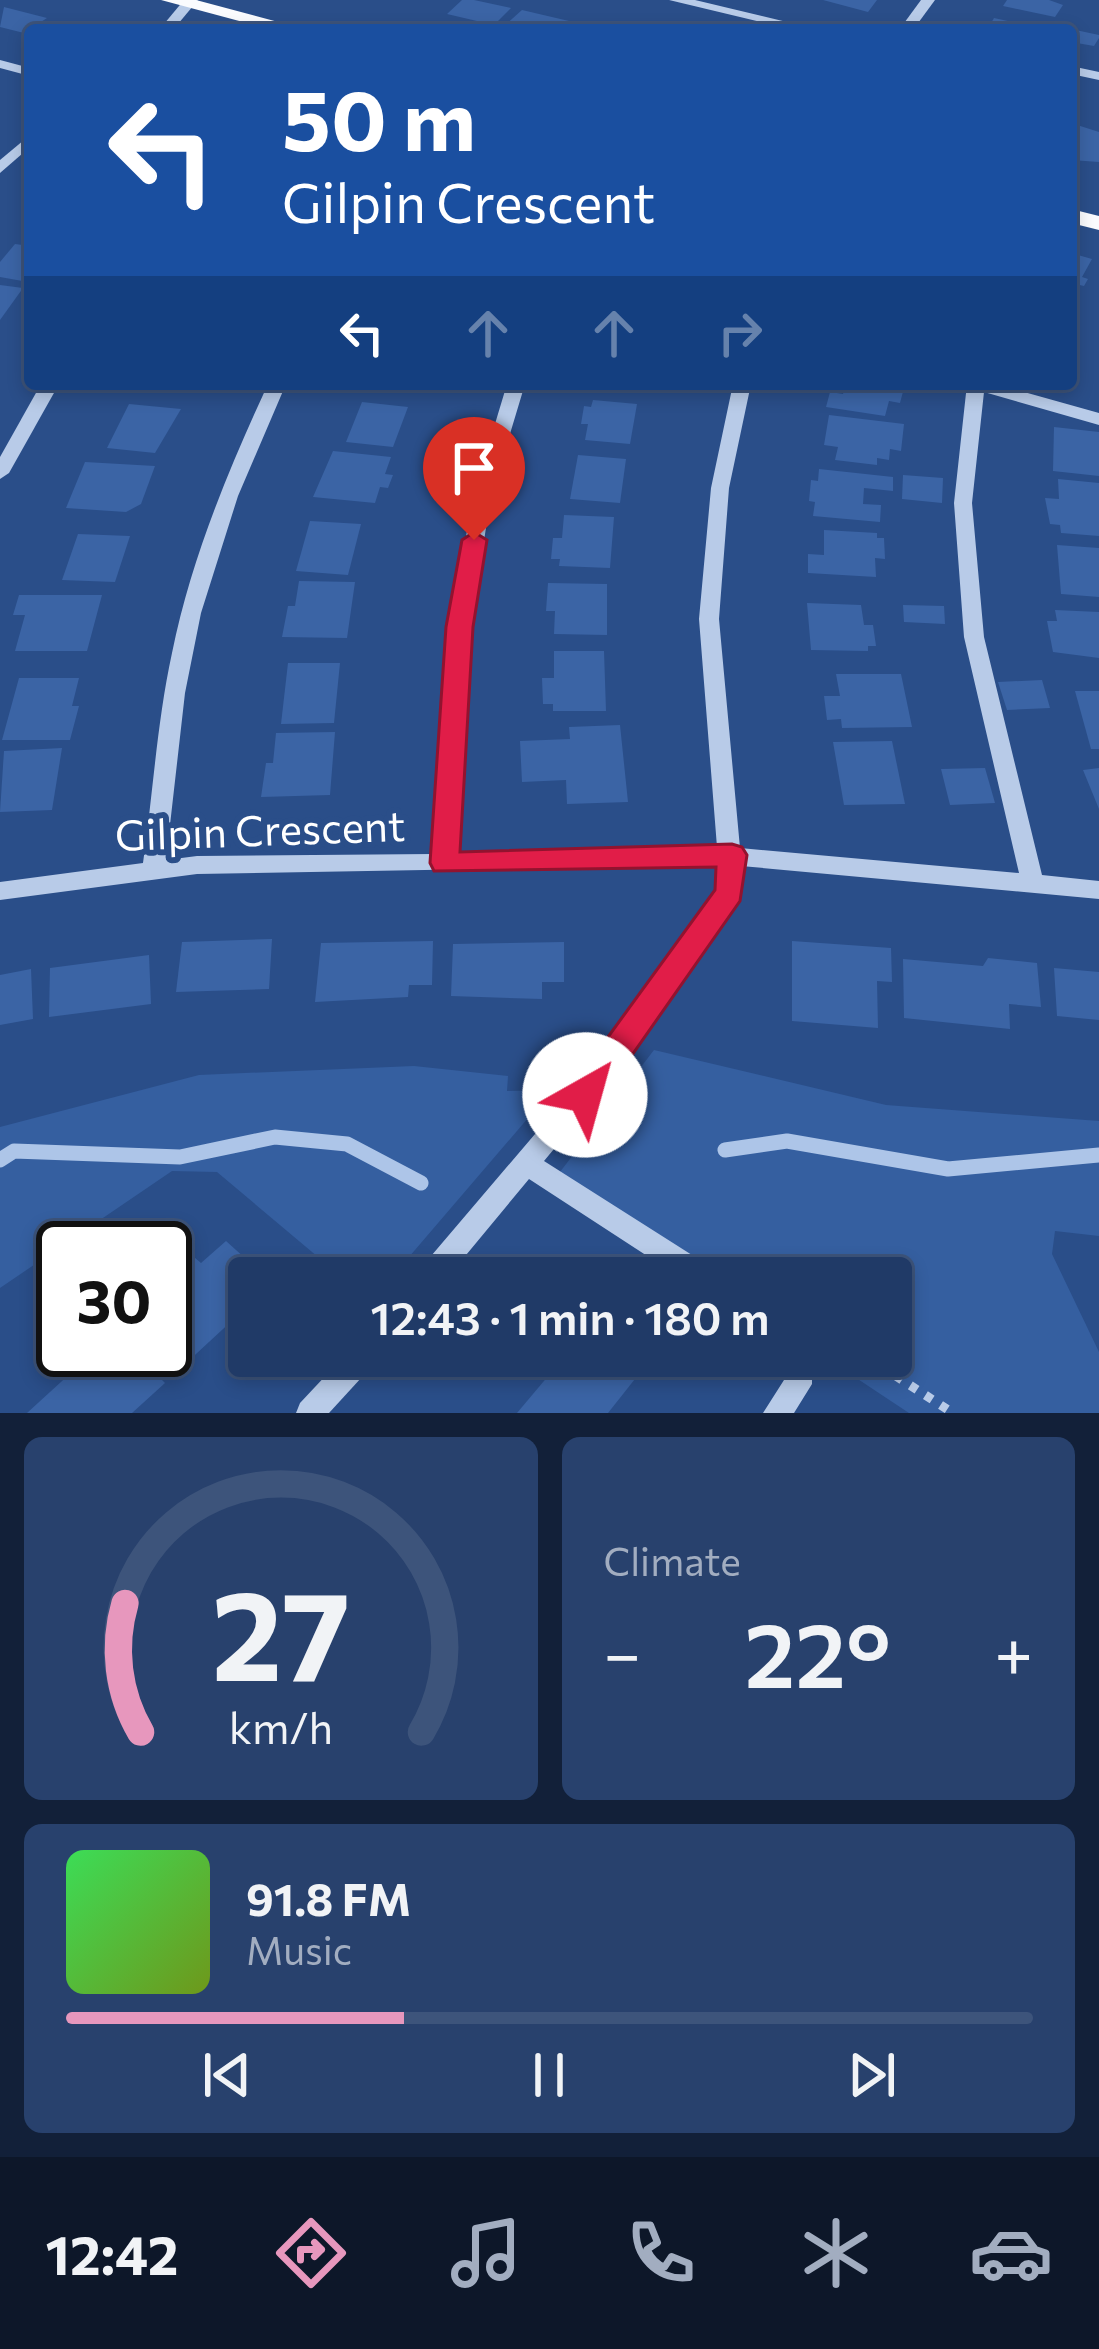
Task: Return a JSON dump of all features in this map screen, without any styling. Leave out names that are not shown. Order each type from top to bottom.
[{"type":"main road","points":[[183,1],[274,24]]},
{"type":"street","points":[[676,0],[786,24]]},
{"type":"street","points":[[0,168],[24,146]]},
{"type":"street","points":[[0,473],[47,390]]},
{"type":"street","points":[[154,868],[175,691],[194,604],[220,520],[274,390]]},
{"type":"street","points":[[445,863],[460,627],[482,497],[514,390]]},
{"type":"street","points":[[448,1257],[614,1060],[732,888],[709,619],[720,488],[741,390]]},
{"type":"street","points":[[976,390],[963,503],[974,637],[1033,884]]},
{"type":"street","points":[[999,390],[1099,419]]},
{"type":"street","name":"Gilpin Crescent","points":[[0,891],[154,868],[732,855],[1099,890]]},
{"type":"street","points":[[528,1164],[672,1257]]},
{"type":"street","points":[[310,1413],[343,1377]]},
{"type":"street","points":[[777,1413],[798,1377]]},
{"type":"path","points":[[897,1377],[953,1413]]},
{"type":"shaded area","points":[[654,1050],[886,1105],[1099,1121],[1099,1236],[1055,1231],[1052,1254],[1099,1352],[1099,1413],[909,1413],[855,1377],[912,1377],[912,1257],[671,1257],[553,1181]]},
{"type":"shaded area","points":[[414,1066],[508,1076],[507,1091],[552,1090],[409,1257],[318,1257],[217,1172],[172,1171],[98,1221],[36,1221],[36,1264],[0,1288],[0,1127],[199,1075]]},
{"type":"building","points":[[462,0],[511,8],[495,24],[447,14]]},
{"type":"building","points":[[823,0],[877,0],[868,12]]},
{"type":"building","points":[[1007,0],[1049,0],[1063,5],[1055,17],[1003,6]]},
{"type":"building","points":[[4,7],[47,18],[24,24],[24,33],[0,27]]},
{"type":"building","points":[[522,10],[569,21],[566,24],[506,24]]},
{"type":"building","points":[[994,18],[1022,24],[990,24]]},
{"type":"building","points":[[1077,30],[1099,35],[1094,46],[1077,43]]},
{"type":"building","points":[[1077,125],[1099,132],[1099,162],[1077,160]]},
{"type":"building","points":[[15,244],[24,245],[24,281],[0,277],[0,262]]},
{"type":"building","points":[[1077,255],[1092,259],[1082,277],[1088,279],[1084,286],[1077,284]]},
{"type":"building","points":[[0,285],[23,288],[0,320]]},
{"type":"building","points":[[844,390],[903,390],[900,403],[889,401],[885,416],[826,407],[830,392],[843,394]]},
{"type":"building","points":[[593,400],[637,404],[630,444],[585,440],[584,406],[591,407]]},
{"type":"building","points":[[362,402],[408,407],[393,447],[346,442]]},
{"type":"building","points":[[129,404],[181,409],[155,453],[107,448]]},
{"type":"building","points":[[829,415],[904,424],[901,451],[890,449],[889,460],[877,458],[877,465],[835,460],[838,447],[824,445]]},
{"type":"building","points":[[1054,427],[1099,432],[1099,476],[1053,471]]},
{"type":"building","points":[[333,451],[391,457],[385,474],[393,475],[388,488],[380,487],[375,503],[313,497]]},
{"type":"building","points":[[578,455],[626,459],[620,503],[570,499]]},
{"type":"building","points":[[85,462],[155,466],[141,504],[126,512],[66,508]]},
{"type":"building","points":[[819,469],[893,477],[893,491],[864,488],[863,504],[881,505],[880,522],[813,516],[811,480],[818,481]]},
{"type":"building","points":[[903,475],[943,478],[942,503],[902,499]]},
{"type":"building","points":[[1058,479],[1099,483],[1099,536],[1061,533],[1060,525],[1050,524],[1045,498],[1059,499]]},
{"type":"building","points":[[564,515],[614,517],[610,568],[559,566],[560,559],[551,559],[553,538],[562,538]]},
{"type":"building","points":[[310,521],[361,524],[348,575],[296,571]]},
{"type":"building","points":[[824,530],[877,533],[877,538],[884,538],[885,559],[875,558],[876,577],[808,573],[808,554],[824,555]]},
{"type":"building","points":[[78,534],[130,536],[115,582],[62,580]]},
{"type":"building","points":[[1057,545],[1099,548],[1099,597],[1061,594]]},
{"type":"building","points":[[299,581],[355,582],[347,638],[282,637]]},
{"type":"building","points":[[548,583],[607,584],[607,635],[554,634],[555,611],[546,611]]},
{"type":"building","points":[[19,595],[102,595],[87,651],[15,651],[25,615],[13,615]]},
{"type":"building","points":[[807,603],[861,605],[864,625],[873,625],[876,646],[868,646],[868,651],[811,650]]},
{"type":"building","points":[[903,605],[944,606],[945,624],[904,622]]},
{"type":"building","points":[[1055,610],[1099,612],[1099,658],[1053,652],[1047,621],[1057,621]]},
{"type":"building","points":[[554,651],[604,651],[606,711],[553,711],[553,704],[543,704],[542,678],[554,678]]},
{"type":"building","points":[[288,663],[340,663],[334,723],[281,724]]},
{"type":"building","points":[[836,674],[901,674],[912,727],[842,728],[841,719],[827,720],[824,696],[840,696]]},
{"type":"building","points":[[19,678],[79,678],[72,706],[79,706],[70,740],[2,740]]},
{"type":"building","points":[[1042,680],[1050,708],[1007,710],[998,682]]},
{"type":"building","points":[[1075,691],[1099,691],[1099,749],[1091,749]]},
{"type":"building","points":[[620,725],[628,802],[567,804],[566,780],[522,782],[520,741],[570,739],[569,727]]},
{"type":"building","points":[[335,732],[330,795],[261,797],[266,763],[273,763],[276,733]]},
{"type":"building","points":[[892,741],[905,804],[844,805],[833,742]]},
{"type":"building","points":[[62,748],[52,810],[0,812],[4,751]]},
{"type":"building","points":[[985,768],[995,803],[950,805],[941,769]]},
{"type":"building","points":[[1099,768],[1099,809],[1083,770]]},
{"type":"building","points":[[272,939],[269,989],[176,992],[182,942]]},
{"type":"building","points":[[433,941],[432,985],[409,985],[408,997],[315,1002],[321,943]]},
{"type":"building","points":[[792,941],[891,948],[892,982],[877,981],[878,1028],[792,1021]]},
{"type":"building","points":[[564,942],[564,982],[542,982],[542,999],[451,996],[453,944]]},
{"type":"building","points":[[149,955],[151,1004],[49,1017],[50,968]]},
{"type":"building","points":[[988,958],[1037,963],[1041,1007],[1009,1004],[1010,1029],[904,1018],[903,959],[983,966]]},
{"type":"building","points":[[1054,968],[1099,972],[1099,1020],[1057,1016]]},
{"type":"building","points":[[31,969],[33,1019],[0,1025],[0,975]]},
{"type":"building","points":[[226,1241],[244,1257],[228,1257],[228,1324],[192,1358],[192,1259],[201,1263]]},
{"type":"building","points":[[66,1377],[159,1377],[165,1383],[132,1413],[27,1413]]},
{"type":"building","points":[[547,1377],[637,1377],[608,1413],[517,1413]]},
{"type":"waterway","points":[[0,1160],[14,1151],[180,1157],[275,1137],[347,1144],[421,1183]]},
{"type":"waterway","points":[[725,1150],[787,1141],[948,1169],[1099,1155]]},
{"type":"route","points":[[474,540],[460,627],[445,863],[732,855],[730,892],[585,1095]]}]
